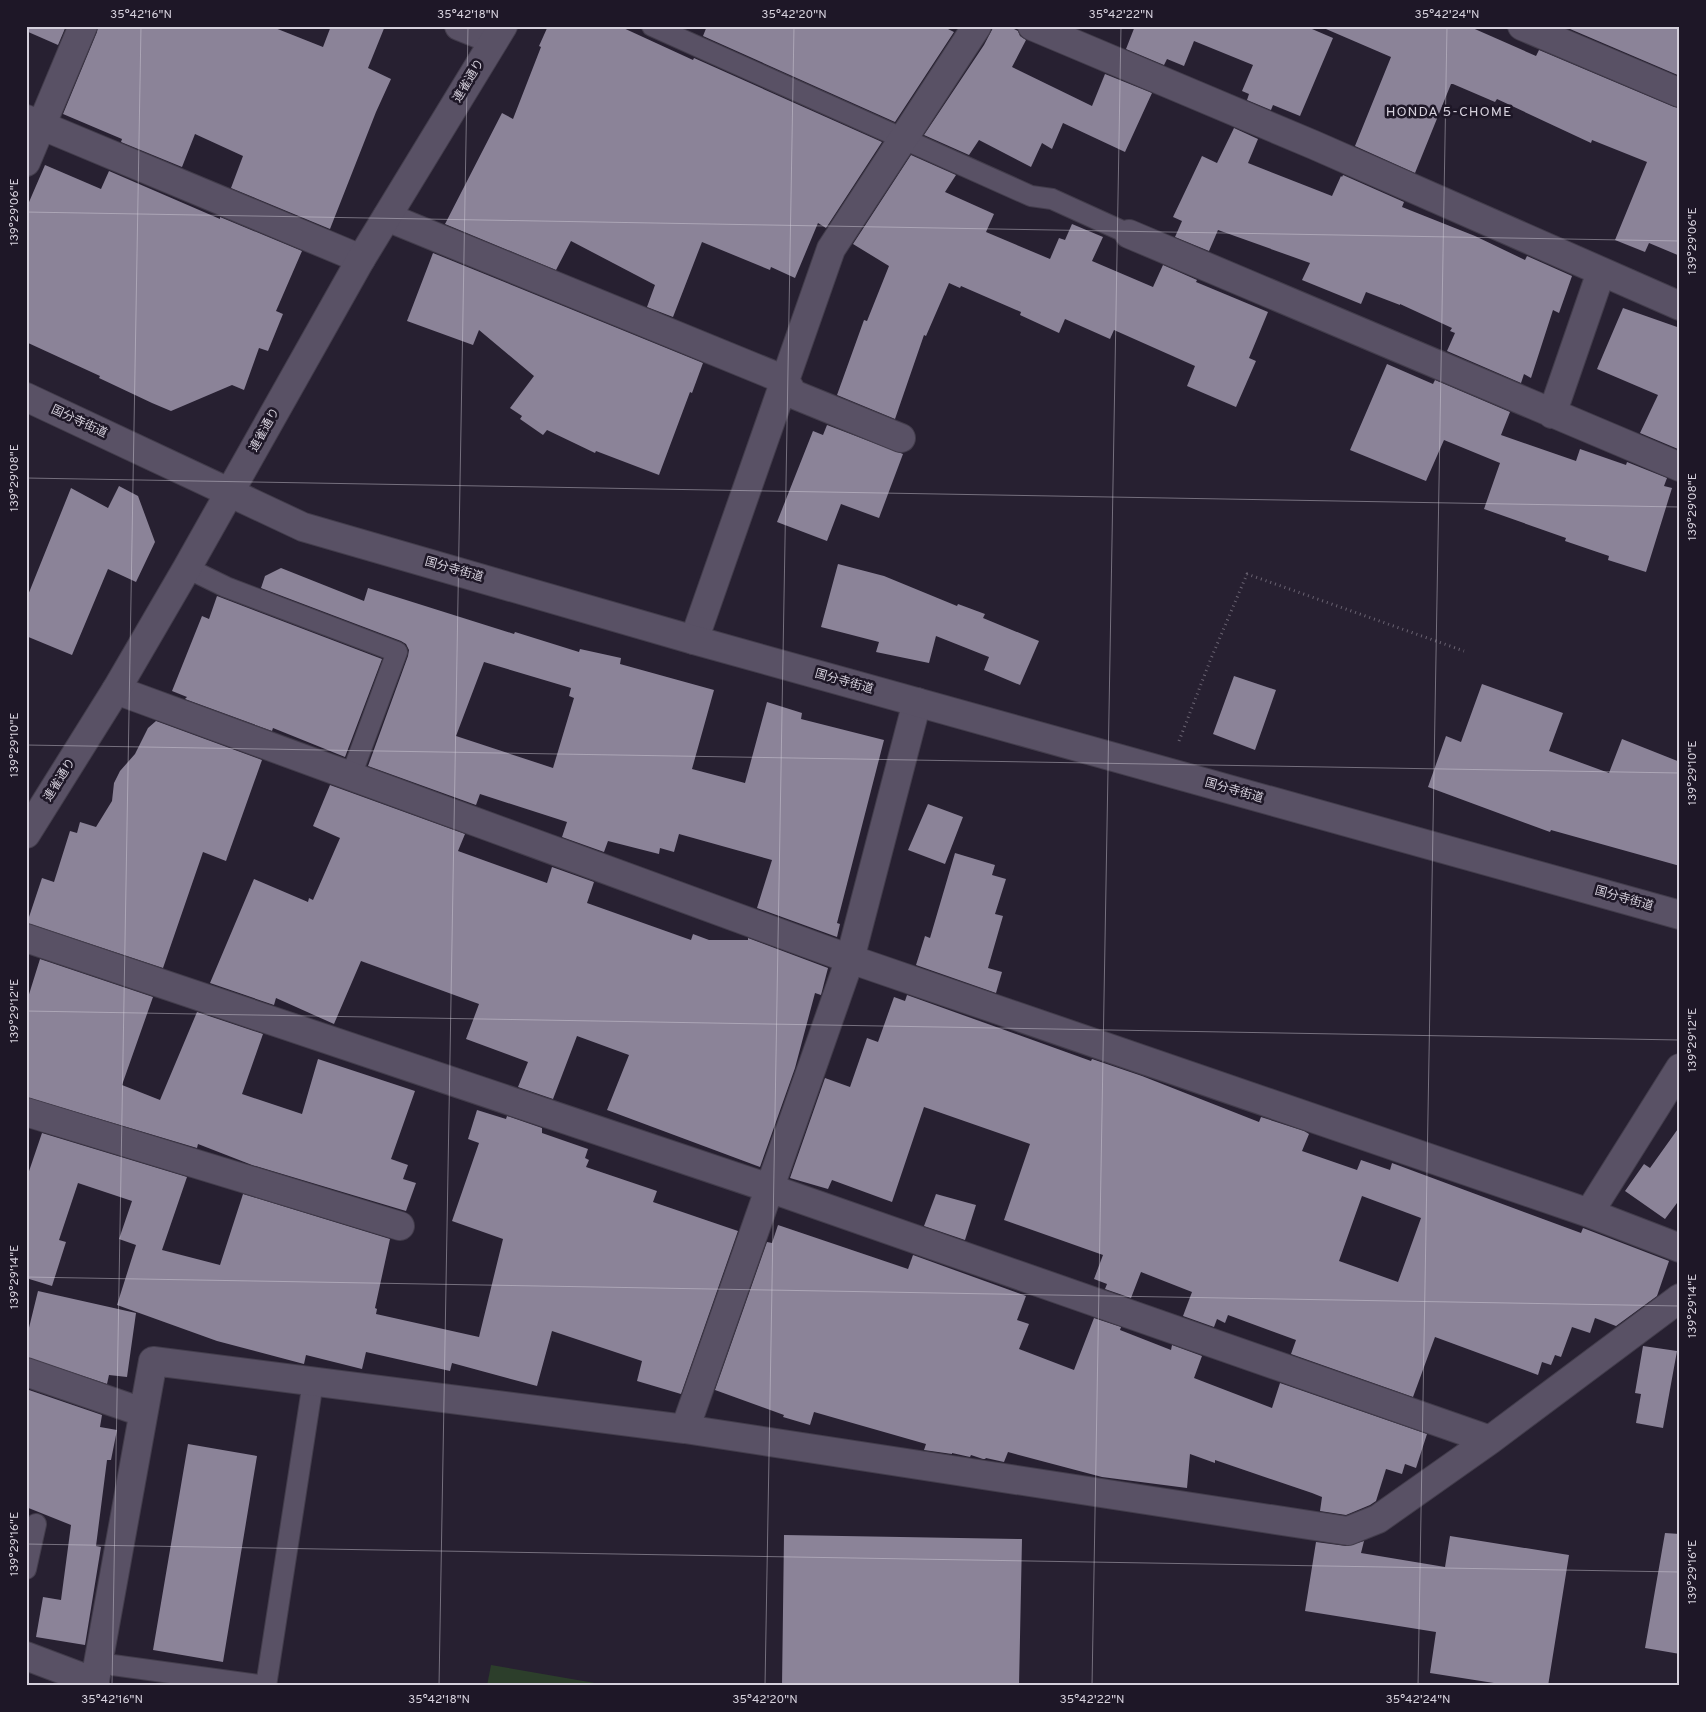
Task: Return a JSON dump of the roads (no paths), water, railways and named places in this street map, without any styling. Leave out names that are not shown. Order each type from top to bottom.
[{"type":"street","points":[[26,162],[34,122],[83,26]]},
{"type":"street","points":[[459,26],[498,33]]},
{"type":"street","points":[[694,640],[831,250],[976,26]]},
{"type":"street","points":[[1032,26],[1314,145],[1680,306]]},
{"type":"street","points":[[1522,26],[1677,85]]},
{"type":"street","name":"連雀通り","points":[[26,834],[116,690],[230,493],[361,260],[498,33]]},
{"type":"street","points":[[34,122],[361,260]]},
{"type":"street","points":[[387,217],[785,380],[793,394],[901,438]]},
{"type":"street","points":[[1129,234],[1680,467]]},
{"type":"street","points":[[1552,414],[1601,272]]},
{"type":"street","name":"国分寺街道","points":[[26,397],[303,527],[694,640],[1680,914]]},
{"type":"street","points":[[116,690],[850,959],[1589,1213],[1680,1248]]},
{"type":"street","points":[[685,1429],[850,959],[917,702]]},
{"type":"street","points":[[26,938],[769,1188],[1490,1440]]},
{"type":"street","points":[[1589,1213],[1680,1068]]},
{"type":"street","points":[[26,1112],[400,1226]]},
{"type":"street","points":[[26,1656],[96,1677],[142,1412],[153,1361],[685,1429],[1348,1531],[1378,1519],[1490,1440],[1680,1298]]},
{"type":"street","points":[[26,1372],[142,1412]]},
{"type":"lane","points":[[652,26],[1031,196],[1052,199],[1129,234]]},
{"type":"lane","points":[[186,568],[226,587],[397,652],[351,776]]},
{"type":"lane","points":[[96,1677],[266,1686],[313,1382]]},
{"type":"lane","points":[[26,1569],[36,1524]]},
{"type":"district","name":"HONDA 5-CHOME","points":[[1449,112]]}]
